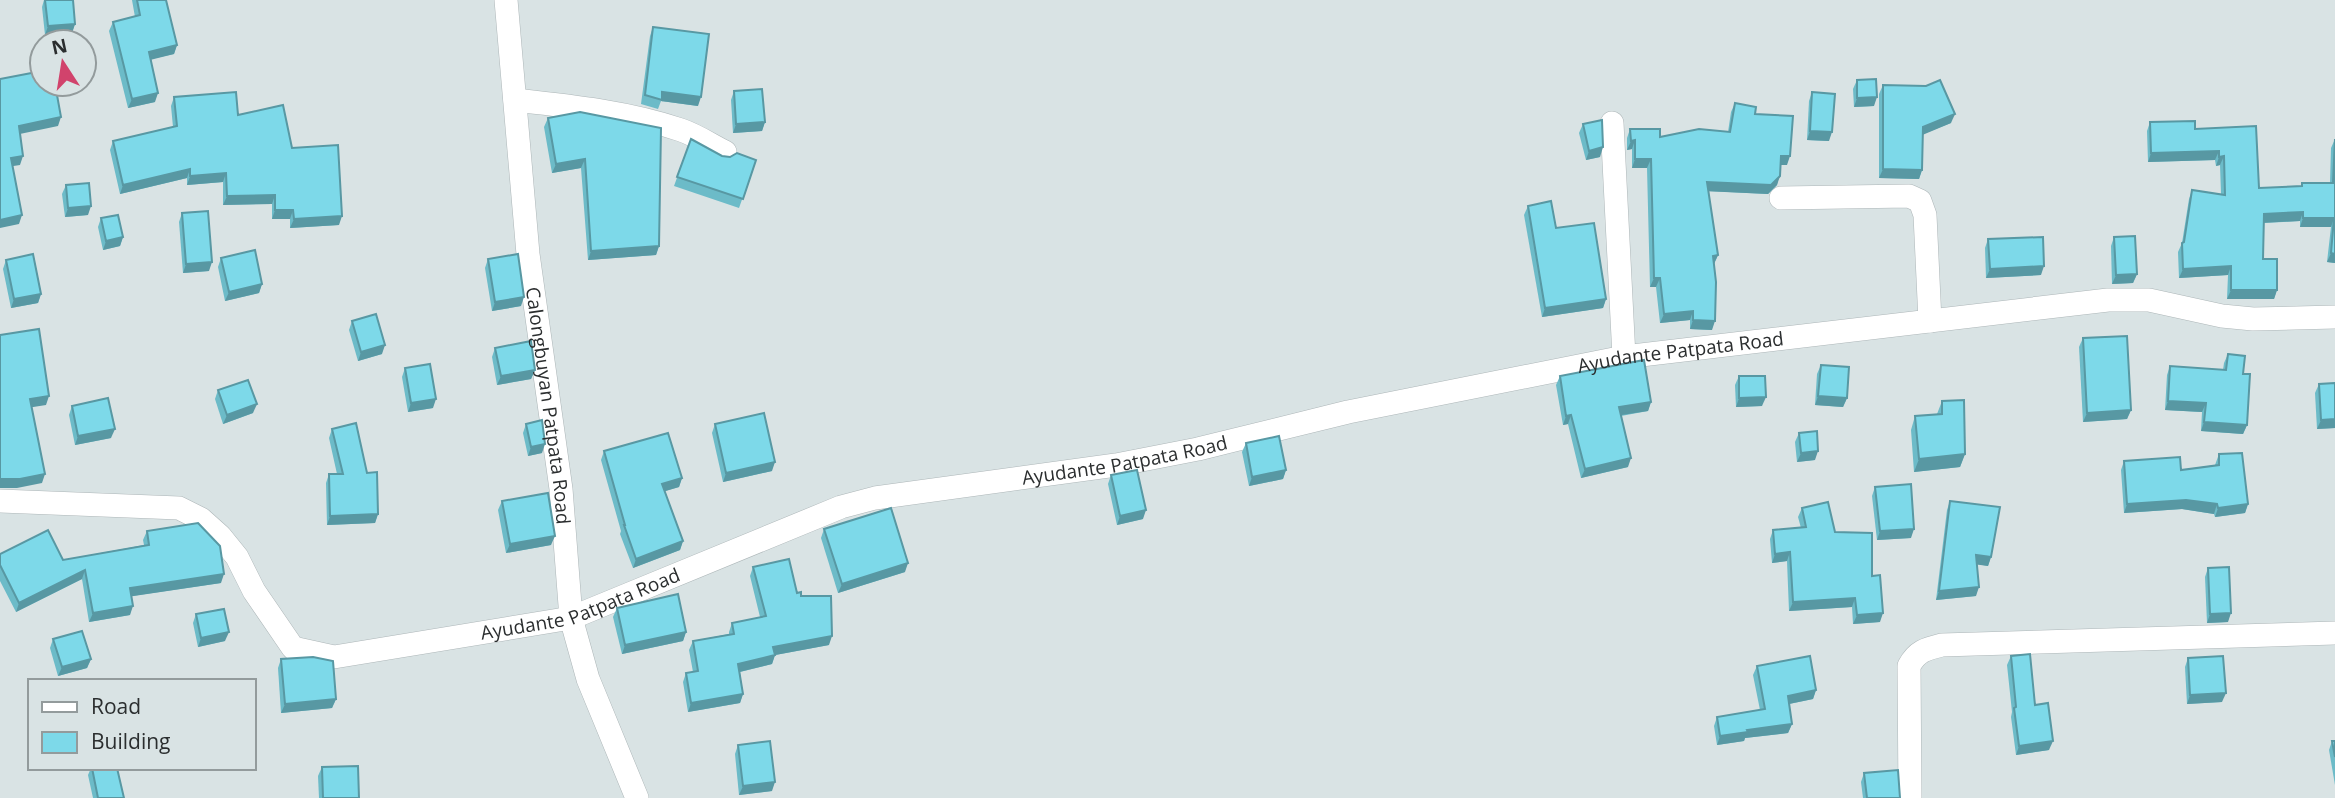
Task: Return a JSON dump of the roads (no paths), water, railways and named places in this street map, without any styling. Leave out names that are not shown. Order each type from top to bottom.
[{"type":"street","name":"Calongbuyan Patpata Road","points":[[506,0],[528,254],[561,489],[571,618],[588,679],[637,798]]},
{"type":"street","points":[[515,100],[561,105],[650,121],[684,131],[725,152]]},
{"type":"street","points":[[1612,123],[1624,357]]},
{"type":"street","points":[[1781,198],[1909,196],[1920,201],[1925,215],[1930,321]]},
{"type":"street","name":"Ayudante Patpata Road","points":[[0,501],[179,508],[201,519],[220,536],[237,557],[254,592],[293,648],[334,657],[571,618],[841,507],[875,498],[1171,455],[1348,412],[1624,357],[2108,300],[2149,300],[2222,316],[2253,319],[2335,317]]},
{"type":"street","points":[[1910,798],[1909,666],[1914,656],[1923,649],[1942,645],[2335,633]]}]
